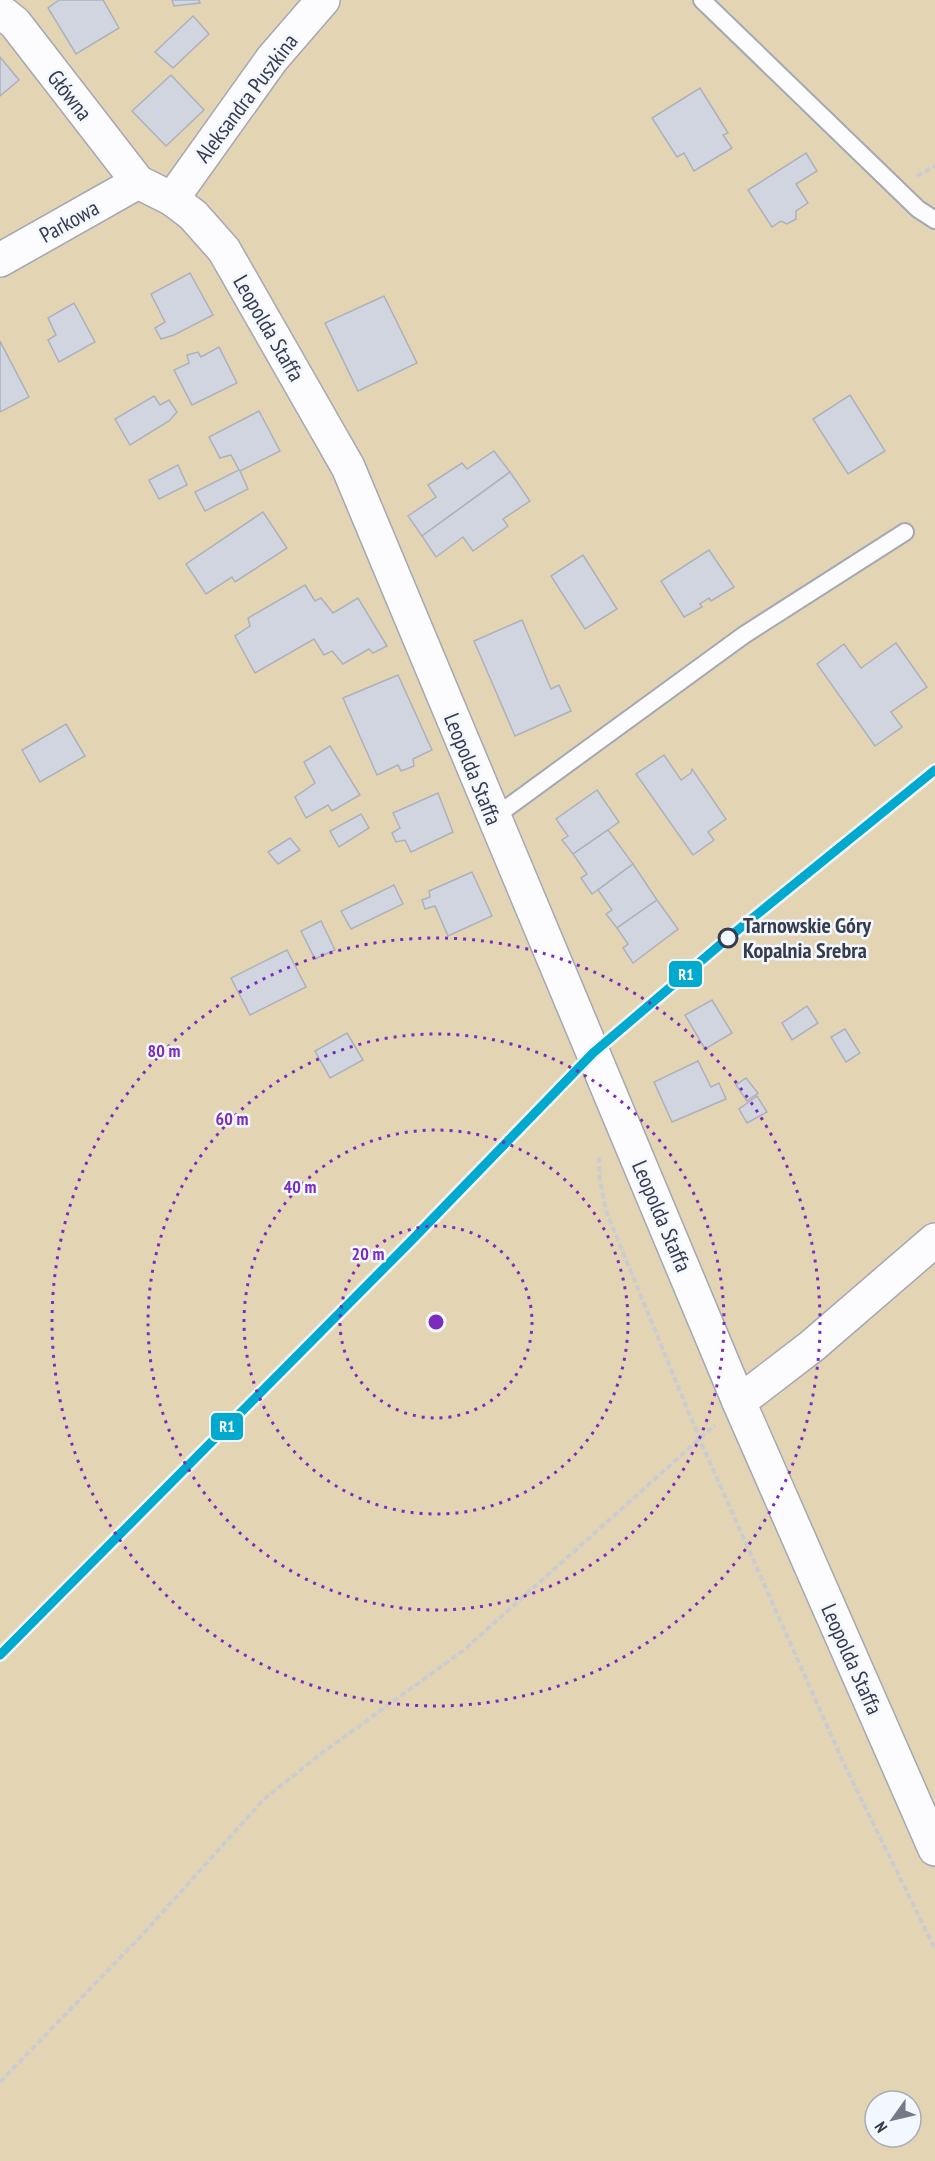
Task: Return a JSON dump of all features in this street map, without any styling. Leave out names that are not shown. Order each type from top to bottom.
[{"type":"street","name":"Aleksandra Puszkina","points":[[172,199],[272,59],[323,0]]},
{"type":"street","name":"Główna","points":[[0,11],[15,23],[138,182]]},
{"type":"street","name":"Leopolda Staffa","points":[[138,182],[172,199],[193,215],[224,250],[348,467],[493,818],[740,1402],[935,1849]]},
{"type":"street","name":"Parkowa","points":[[0,260],[138,182]]},
{"type":"street","points":[[740,1402],[812,1346],[935,1240]]},
{"type":"lane","points":[[702,0],[918,209],[935,220]]},
{"type":"lane","points":[[493,818],[744,635],[905,532]]},
{"type":"path","points":[[623,1122],[606,1129],[599,1140],[599,1175],[606,1211],[700,1440],[844,1764],[935,1949]]},
{"type":"path","points":[[0,2082],[144,1933],[264,1799],[322,1753],[464,1650],[740,1402]]},
{"type":"shaded area","points":[[0,0],[935,0],[935,2161],[0,2161]]},
{"type":"building","points":[[59,0],[103,0],[119,28],[76,54],[48,8]]},
{"type":"building","points":[[172,0],[199,0],[200,3],[174,6]]},
{"type":"building","points":[[193,16],[209,34],[173,68],[155,52]]},
{"type":"building","points":[[0,57],[19,80],[0,96]]},
{"type":"building","points":[[171,75],[204,110],[166,146],[132,111]]},
{"type":"building","points":[[700,88],[728,133],[723,135],[732,148],[694,171],[684,153],[677,157],[652,118]]},
{"type":"building","points":[[806,153],[817,171],[796,184],[808,203],[796,211],[796,219],[787,224],[781,221],[772,227],[748,190]]},
{"type":"building","points":[[190,273],[213,315],[174,335],[161,339],[155,328],[165,322],[151,294]]},
{"type":"building","points":[[384,296],[417,363],[358,391],[325,323]]},
{"type":"building","points":[[74,303],[95,342],[59,362],[48,340],[56,335],[48,318]]},
{"type":"building","points":[[0,341],[29,397],[0,412]]},
{"type":"building","points":[[219,347],[237,383],[192,405],[174,370],[189,363],[187,355],[198,352],[201,357]]},
{"type":"building","points":[[850,395],[885,451],[848,474],[813,419]]},
{"type":"building","points":[[154,396],[160,405],[169,400],[177,412],[169,421],[130,445],[115,419]]},
{"type":"building","points":[[259,411],[280,451],[240,471],[248,489],[205,511],[195,492],[239,470],[231,455],[220,458],[209,437]]},
{"type":"building","points":[[494,451],[510,472],[422,536],[408,516],[436,497],[428,485],[462,463],[467,469]]},
{"type":"building","points":[[178,465],[187,485],[159,499],[149,480]]},
{"type":"building","points":[[510,472],[530,501],[503,519],[508,526],[473,551],[463,537],[436,557],[422,536]]},
{"type":"building","points":[[263,512],[287,548],[235,582],[232,577],[206,594],[186,564]]},
{"type":"building","points":[[709,550],[734,587],[711,601],[709,598],[700,604],[702,607],[684,617],[661,581]]},
{"type":"building","points":[[583,555],[617,609],[585,629],[551,576]]},
{"type":"building","points":[[305,585],[315,601],[321,598],[333,613],[358,598],[387,646],[373,653],[369,649],[343,664],[332,651],[324,655],[314,639],[255,673],[235,636],[250,626],[248,618]]},
{"type":"building","points":[[522,620],[551,689],[559,685],[571,711],[515,736],[474,641]]},
{"type":"building","points":[[896,643],[927,687],[891,712],[902,727],[875,746],[817,664],[844,644],[861,668]]},
{"type":"building","points":[[398,675],[432,750],[413,759],[414,766],[401,771],[398,765],[377,775],[343,698]]},
{"type":"building","points":[[66,724],[85,756],[40,782],[22,750]]},
{"type":"building","points":[[330,746],[360,795],[332,811],[328,805],[306,818],[295,797],[315,783],[304,762]]},
{"type":"building","points":[[664,755],[681,780],[691,773],[692,769],[726,819],[708,832],[714,840],[693,855],[636,774]]},
{"type":"building","points":[[597,790],[619,822],[573,854],[562,840],[568,836],[556,819]]},
{"type":"building","points":[[438,793],[453,832],[411,852],[405,840],[396,842],[392,833],[400,828],[393,813]]},
{"type":"building","points":[[361,814],[369,828],[339,847],[330,831]]},
{"type":"building","points":[[608,830],[633,864],[592,894],[581,878],[587,874],[573,854]]},
{"type":"building","points":[[290,838],[300,850],[278,864],[268,852]]},
{"type":"building","points":[[633,864],[657,900],[617,928],[606,914],[612,910],[598,890]]},
{"type":"building","points":[[472,872],[492,916],[448,936],[435,906],[425,909],[422,900],[430,897],[429,891]]},
{"type":"building","points":[[394,885],[403,904],[351,929],[341,911]]},
{"type":"building","points":[[657,900],[678,929],[633,963],[623,948],[628,944],[617,928]]},
{"type":"building","points":[[321,921],[335,950],[315,959],[301,931]]},
{"type":"building","points":[[287,950],[306,987],[250,1015],[231,978]]},
{"type":"building","points":[[712,1000],[732,1033],[705,1049],[685,1015]]},
{"type":"building","points":[[807,1006],[818,1023],[792,1040],[782,1023]]},
{"type":"building","points":[[845,1029],[860,1053],[846,1062],[831,1037]]},
{"type":"building","points":[[347,1033],[363,1060],[330,1078],[315,1051]]},
{"type":"building","points":[[698,1061],[711,1087],[719,1083],[726,1099],[672,1122],[654,1082]]},
{"type":"building","points":[[746,1078],[758,1093],[747,1101],[736,1085]]},
{"type":"building","points":[[757,1096],[767,1112],[747,1123],[739,1109]]},
{"type":"transit line","name":"R1","points":[[0,1655],[410,1242],[593,1053],[728,938],[935,770]]},
{"type":"place","name":"Tarnowskie Góry Kopalnia Srebra","points":[[728,938]]}]
